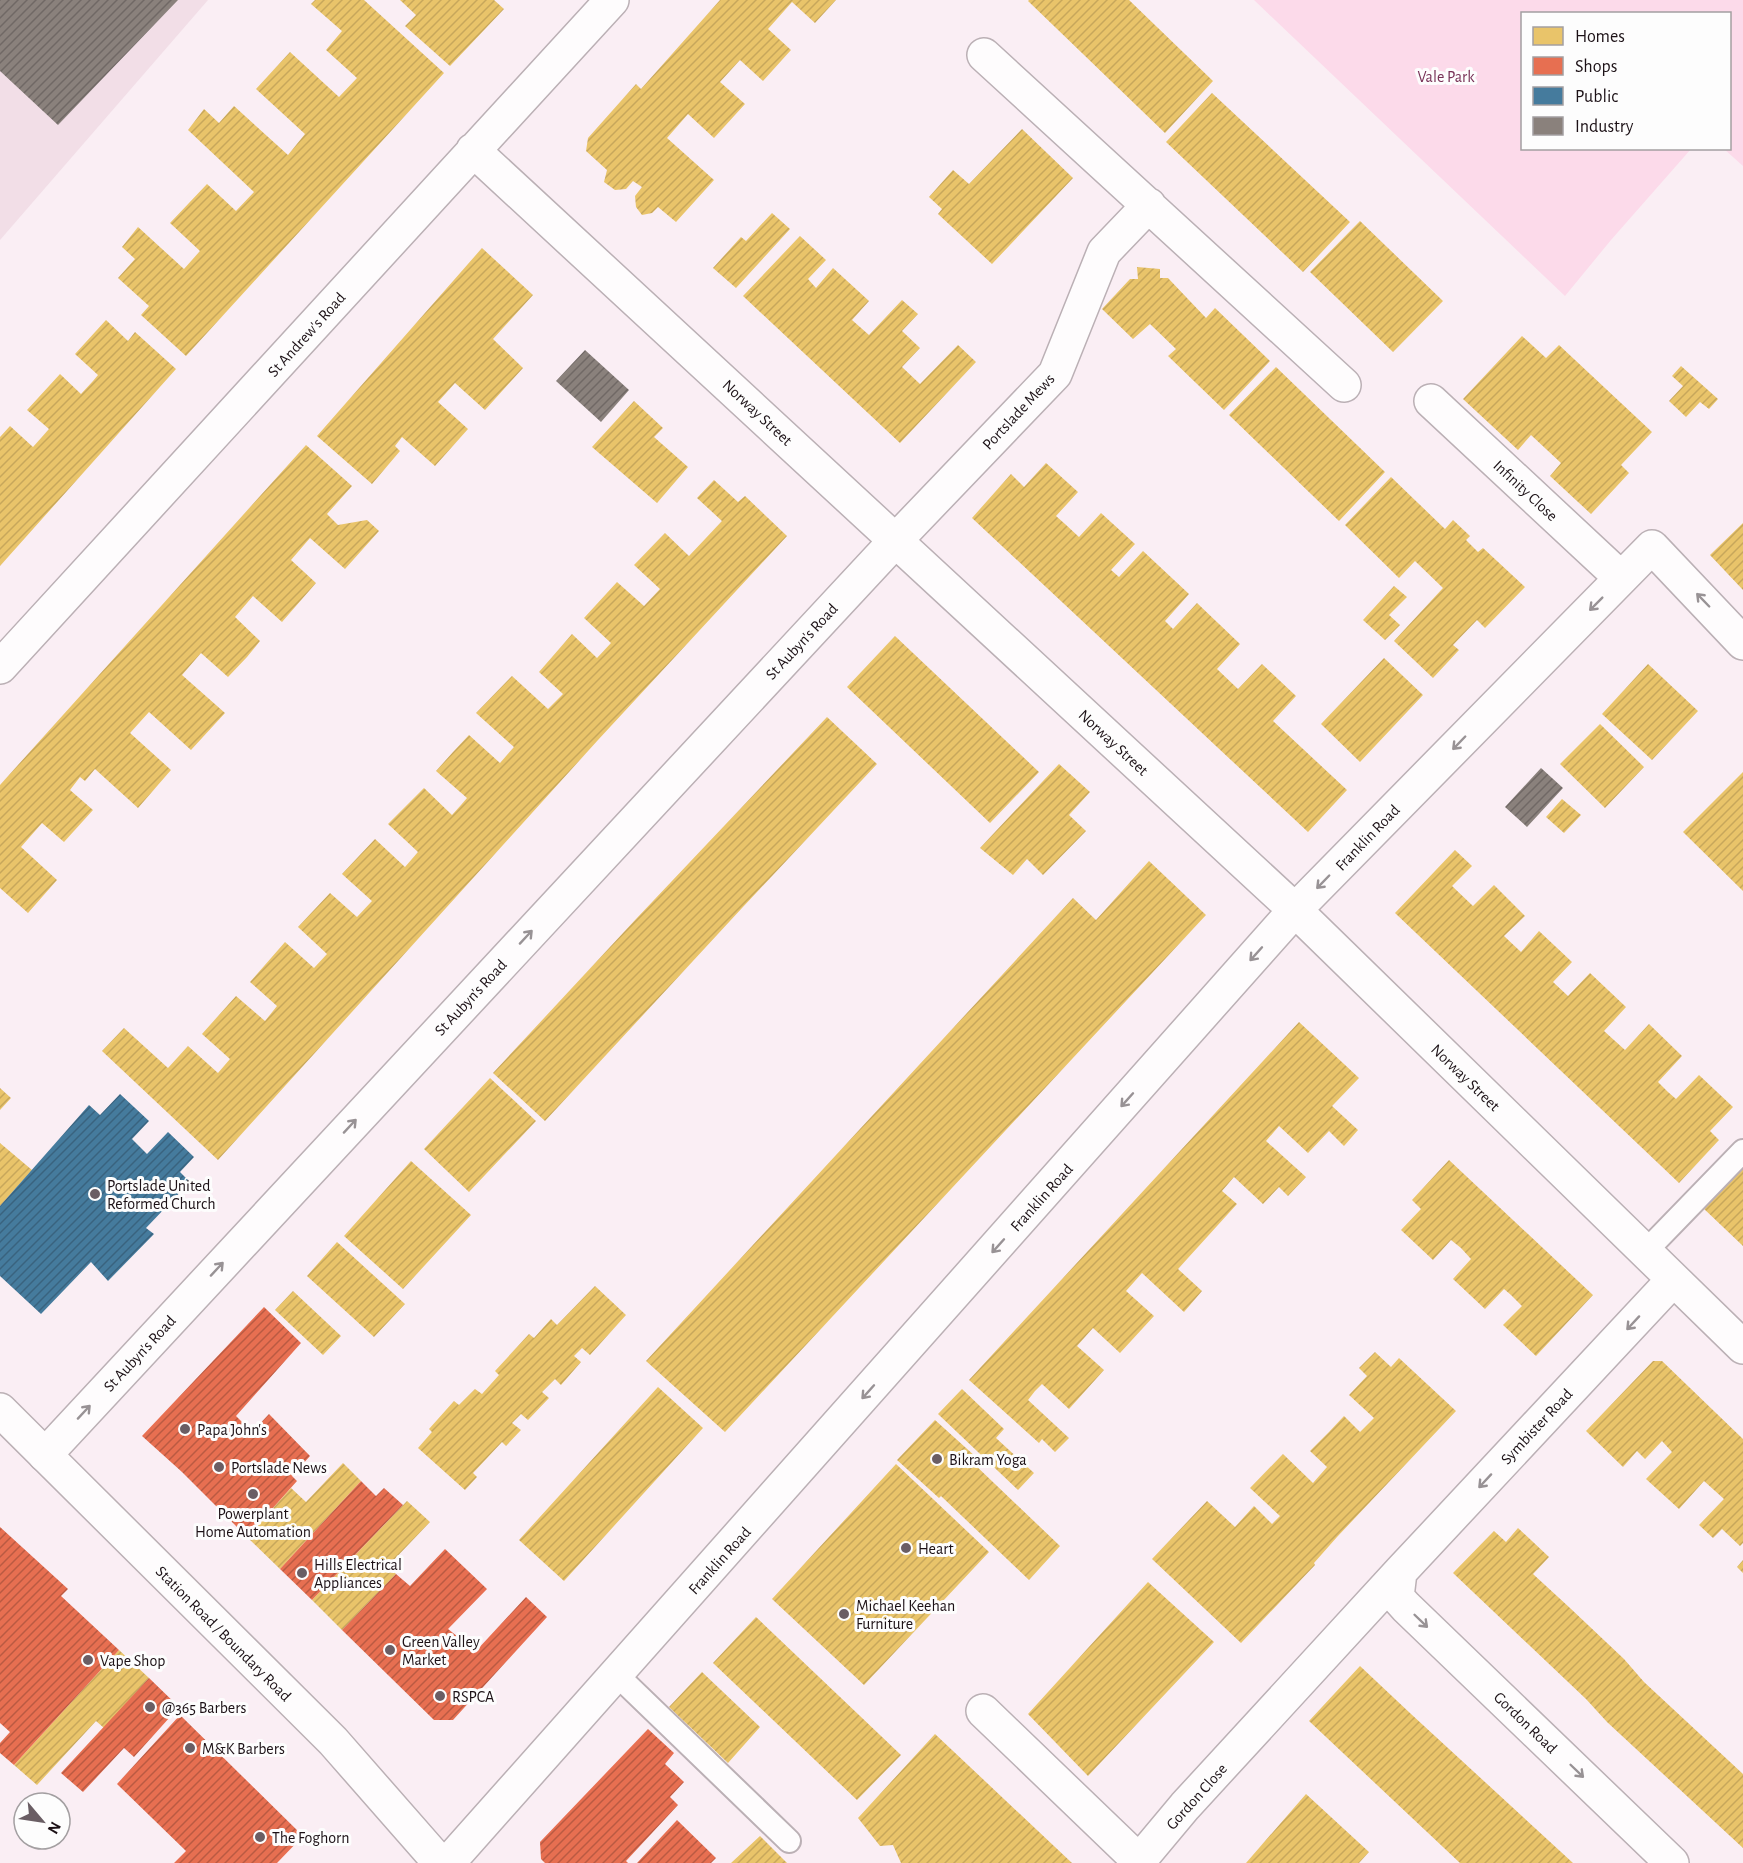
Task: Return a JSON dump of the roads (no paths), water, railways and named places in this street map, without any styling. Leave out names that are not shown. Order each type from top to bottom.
[{"type":"street","name":"St Andrew's Road","points":[[0,668],[612,0]]},
{"type":"street","points":[[984,55],[1344,386]]},
{"type":"street","name":"Norway Street","points":[[473,150],[1295,910],[1743,1347]]},
{"type":"street","name":"Portslade Mews","points":[[896,540],[1055,374],[1104,252],[1149,205]]},
{"type":"street","name":"Infinity Close","points":[[1431,401],[1621,578]]},
{"type":"street","name":"St Aubyn's Road","points":[[45,1455],[896,540]]},
{"type":"street","name":"Franklin Road","points":[[448,1863],[1295,910],[1652,547],[1743,643]]},
{"type":"street","name":"Symbister Road","points":[[1400,1572],[1673,1280]]},
{"type":"street","name":"Station Road / Boundary Road","points":[[0,1410],[333,1741],[440,1863]]},
{"type":"street","name":"Gordon Close","points":[[983,1711],[1138,1861],[1185,1806],[1400,1572]]},
{"type":"street","name":"Gordon Road","points":[[1400,1572],[1397,1597],[1658,1858]]},
{"type":"lane","points":[[1645,1252],[1743,1152]]},
{"type":"lane","points":[[616,1675],[789,1840]]},
{"type":"place","name":"Portslade United Reformed Church","points":[[95,1194]]},
{"type":"place","name":"Papa John's","points":[[185,1429]]},
{"type":"place","name":"Bikram Yoga","points":[[937,1459]]},
{"type":"place","name":"Portslade News","points":[[219,1467]]},
{"type":"place","name":"Powerplant Home Automation","points":[[253,1494]]},
{"type":"place","name":"Heart","points":[[906,1548]]},
{"type":"place","name":"Hills Electrical Appliances","points":[[302,1573]]},
{"type":"place","name":"Michael Keehan Furniture","points":[[844,1614]]},
{"type":"place","name":"Green Valley Market","points":[[390,1650]]},
{"type":"place","name":"Vape Shop","points":[[88,1660]]},
{"type":"place","name":"RSPCA","points":[[440,1696]]},
{"type":"place","name":"@365 Barbers","points":[[150,1707]]},
{"type":"place","name":"M&K Barbers","points":[[190,1748]]},
{"type":"place","name":"The Foghorn","points":[[260,1837]]},
{"type":"park label","name":"Vale Park","points":[[1446,76]]}]
